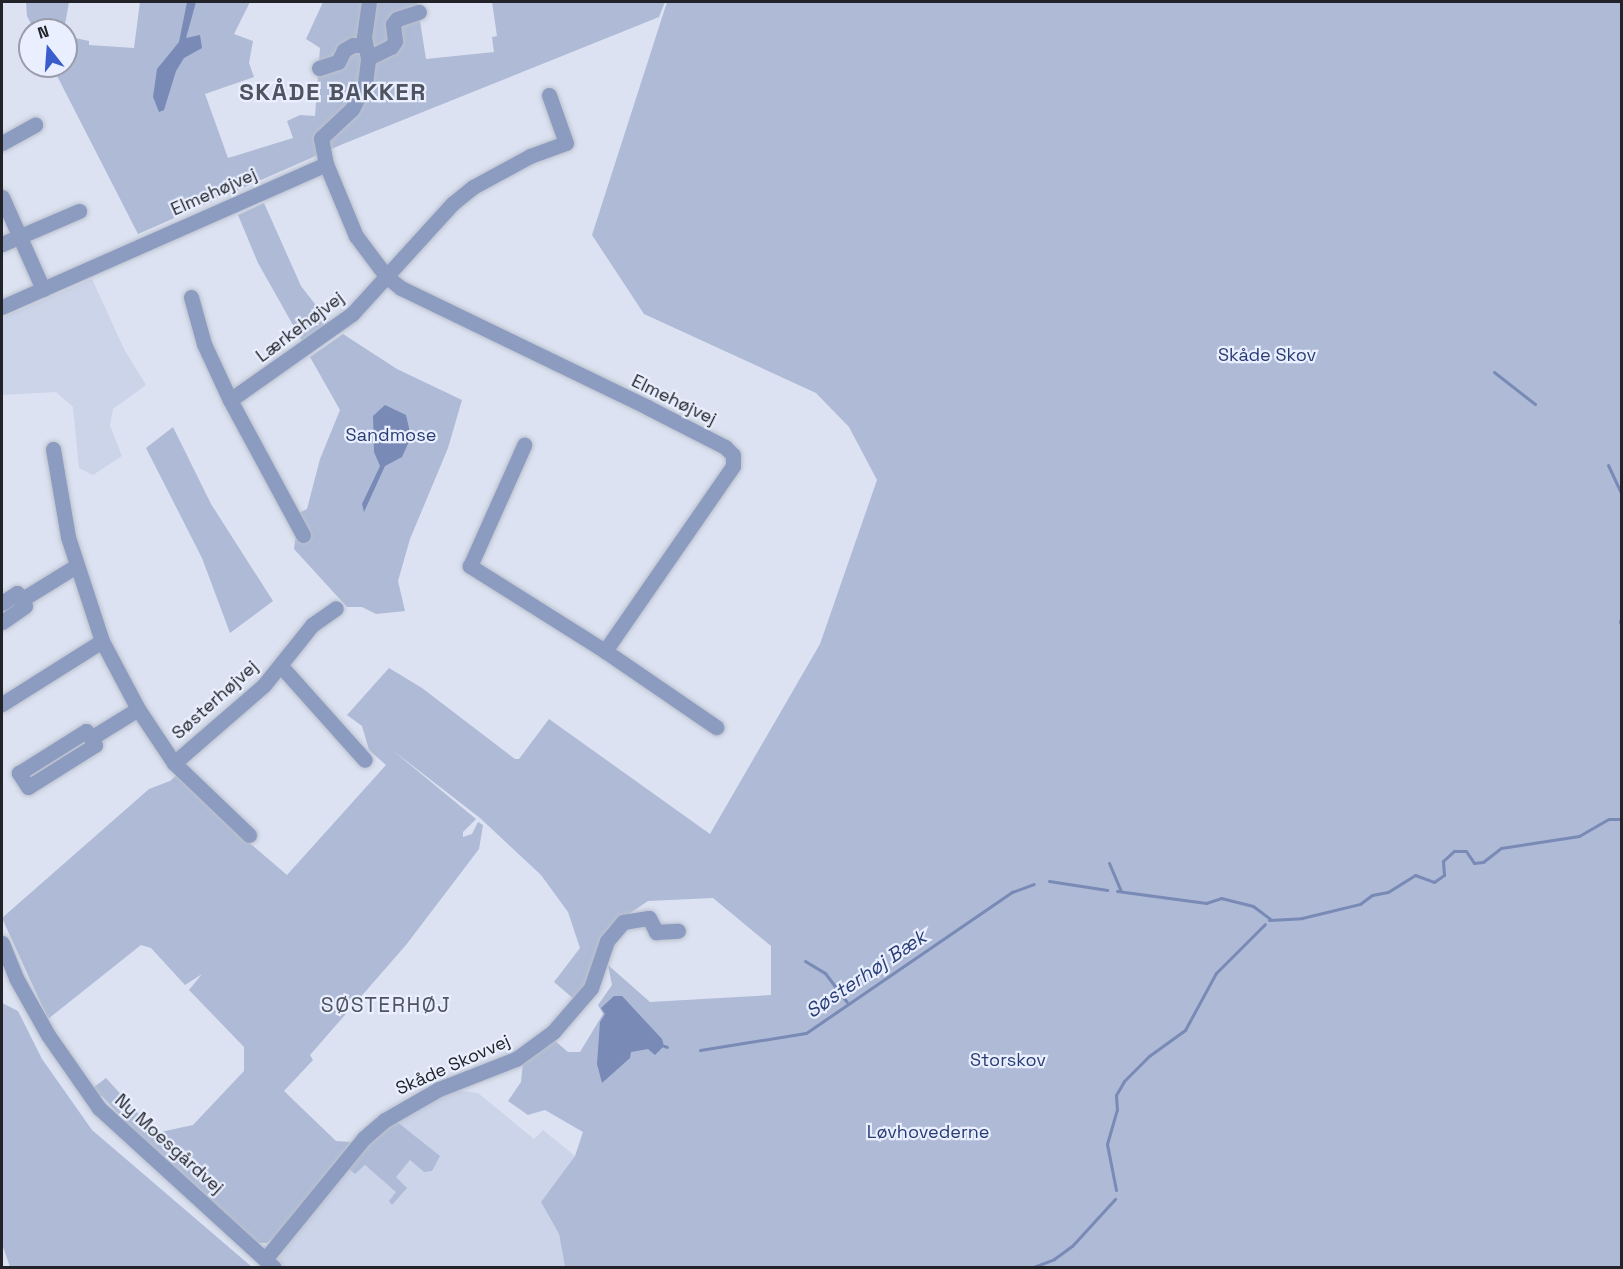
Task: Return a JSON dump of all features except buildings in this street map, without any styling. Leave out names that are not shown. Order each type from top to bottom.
[{"type":"street","points":[[326,164],[321,138],[361,95],[367,51],[369,2]]},
{"type":"street","points":[[319,68],[338,62],[344,50],[353,45],[367,51],[391,47],[395,41],[393,24],[398,19],[419,12]]},
{"type":"street","points":[[386,276],[473,187],[530,156],[566,143],[549,95]]},
{"type":"street","points":[[2,143],[34,125]]},
{"type":"street","name":"Elmehøjvej","points":[[2,307],[326,164],[356,236],[386,276],[433,305],[647,407],[725,447],[733,455],[733,466],[605,651]]},
{"type":"street","points":[[2,197],[43,289]]},
{"type":"street","points":[[2,244],[79,212]]},
{"type":"street","name":"Lærkehøjvej","points":[[230,400],[352,314],[386,276]]},
{"type":"street","points":[[191,297],[207,354],[303,535]]},
{"type":"street","points":[[524,445],[470,566],[605,651],[716,727]]},
{"type":"street","name":"Søsterhøjvej","points":[[52,449],[58,497],[76,566],[102,641],[138,709],[174,763],[249,835]]},
{"type":"street","points":[[21,600],[76,566]]},
{"type":"street","points":[[2,603],[17,593],[25,606],[2,622]]},
{"type":"street","name":"Søsterhøjvej","points":[[174,763],[264,685],[312,625],[336,608]]},
{"type":"street","points":[[2,704],[102,641]]},
{"type":"street","name":"Søsterhøjvej","points":[[280,665],[365,760]]},
{"type":"street","points":[[91,738],[138,709]]},
{"type":"street","points":[[86,731],[91,738],[95,744],[28,787],[19,773],[86,731]]},
{"type":"street","name":"Skåde Skovvej","points":[[270,1263],[364,1138],[385,1120],[439,1089],[516,1059],[553,1032],[591,988],[607,941],[623,922],[649,918],[656,932],[678,931]]},
{"type":"street","name":"Ny Moesgårdvej","points":[[2,943],[16,978],[48,1035],[99,1108],[270,1263]]},
{"type":"shaded area","points":[[187,2],[196,2],[186,38],[200,35],[202,48],[184,58],[176,71],[164,110],[159,112],[153,97],[157,69],[179,42]]},
{"type":"shaded area","points":[[92,279],[124,349],[146,385],[113,409],[110,426],[122,456],[93,475],[79,468],[73,407],[56,392],[2,395],[2,318]]},
{"type":"shaded area","points":[[385,405],[406,415],[411,437],[402,457],[385,466],[364,512],[362,504],[380,466],[374,452],[373,416]]},
{"type":"shaded area","points":[[614,996],[622,996],[662,1039],[664,1046],[655,1055],[648,1049],[631,1052],[630,1058],[602,1083],[597,1064],[600,1022],[605,1014],[601,1008]]},
{"type":"shaded area","points":[[447,1089],[478,1093],[534,1139],[543,1130],[575,1156],[541,1202],[559,1234],[565,1267],[284,1268],[279,1260],[293,1233],[373,1137],[407,1111]]},
{"type":"green space","points":[[26,2],[69,2],[66,18],[28,18]]},
{"type":"green space","points":[[140,2],[250,2],[234,34],[253,41],[249,63],[254,77],[205,94],[228,158],[293,138],[287,121],[300,115],[315,116],[320,48],[306,39],[323,2],[417,2],[426,59],[494,52],[492,37],[497,36],[492,2],[665,2],[659,17],[343,144],[138,234],[58,78],[78,78],[78,39],[89,41],[89,45],[134,48]]},
{"type":"green space","points":[[667,2],[1621,2],[1621,1267],[565,1267],[559,1234],[541,1202],[575,1156],[583,1132],[545,1110],[528,1115],[508,1101],[521,1082],[523,1062],[554,1040],[568,1052],[580,1052],[603,1014],[598,1005],[612,985],[608,965],[650,1002],[771,995],[771,946],[713,898],[648,901],[608,928],[590,979],[575,1000],[554,982],[580,948],[568,912],[541,875],[480,818],[391,749],[476,819],[463,832],[463,837],[472,834],[478,822],[483,825],[479,849],[406,945],[310,1055],[313,1060],[284,1091],[336,1141],[351,1142],[275,1237],[267,1243],[258,1243],[133,1130],[103,1097],[95,1094],[94,1087],[106,1078],[156,1133],[193,1125],[244,1071],[244,1047],[189,990],[202,974],[185,985],[151,948],[141,945],[48,1019],[2,918],[149,789],[170,781],[181,771],[245,839],[287,875],[386,765],[369,750],[362,726],[347,715],[389,668],[422,688],[515,759],[519,759],[549,719],[710,834],[820,644],[877,480],[849,427],[816,393],[644,314],[592,235]]},
{"type":"green space","points":[[264,203],[301,286],[329,322],[302,341],[258,263],[238,215]]},
{"type":"green space","name":"Sandmose","points":[[343,334],[397,369],[462,400],[448,448],[410,539],[398,581],[405,611],[376,614],[362,607],[347,607],[294,549],[299,513],[307,509],[320,459],[340,410],[310,357]]},
{"type":"green space","points":[[173,427],[211,504],[273,601],[230,633],[202,558],[146,448]]},
{"type":"green space","points":[[2,1003],[18,1011],[42,1059],[92,1130],[252,1267],[10,1267],[2,1244]]},
{"type":"green space","points":[[396,1121],[440,1156],[432,1171],[424,1172],[410,1160],[396,1177],[407,1188],[392,1205],[389,1201],[396,1192],[365,1165],[355,1174],[349,1169],[372,1140]]},
{"type":"waterway","points":[[1494,372],[1535,404]]},
{"type":"waterway","points":[[1608,465],[1622,495]]},
{"type":"waterway","points":[[1620,622],[1622,615]]},
{"type":"waterway","name":"Søsterhøj Bæk","points":[[1269,920],[1302,918],[1360,904],[1372,895],[1388,892],[1415,875],[1434,882],[1444,875],[1443,861],[1454,851],[1466,851],[1474,863],[1483,862],[1501,848],[1579,836],[1609,819],[1622,819]]},
{"type":"waterway","points":[[1109,863],[1121,891]]},
{"type":"waterway","name":"Søsterhøj Bæk","points":[[1049,881],[1107,890]]},
{"type":"waterway","name":"Søsterhøj Bæk","points":[[700,1050],[806,1033],[1012,892],[1034,884]]},
{"type":"waterway","name":"Søsterhøj Bæk","points":[[1117,891],[1206,903],[1221,898],[1253,906],[1270,919]]},
{"type":"waterway","points":[[1116,1190],[1107,1144],[1117,1110],[1116,1095],[1124,1081],[1149,1056],[1185,1030],[1216,973],[1265,924]]},
{"type":"waterway","points":[[805,961],[825,973],[847,1002]]},
{"type":"waterway","points":[[1031,1268],[1054,1259],[1072,1246],[1115,1199]]},
{"type":"district","name":"SKÅDE BAKKER","points":[[333,92]]},
{"type":"district","name":"SØSTERHØJ","points":[[386,1005]]},
{"type":"park label","name":"Skåde Skov","points":[[1267,355]]},
{"type":"park label","name":"Storskov","points":[[1008,1060]]},
{"type":"park label","name":"Løvhovederne","points":[[928,1132]]}]
